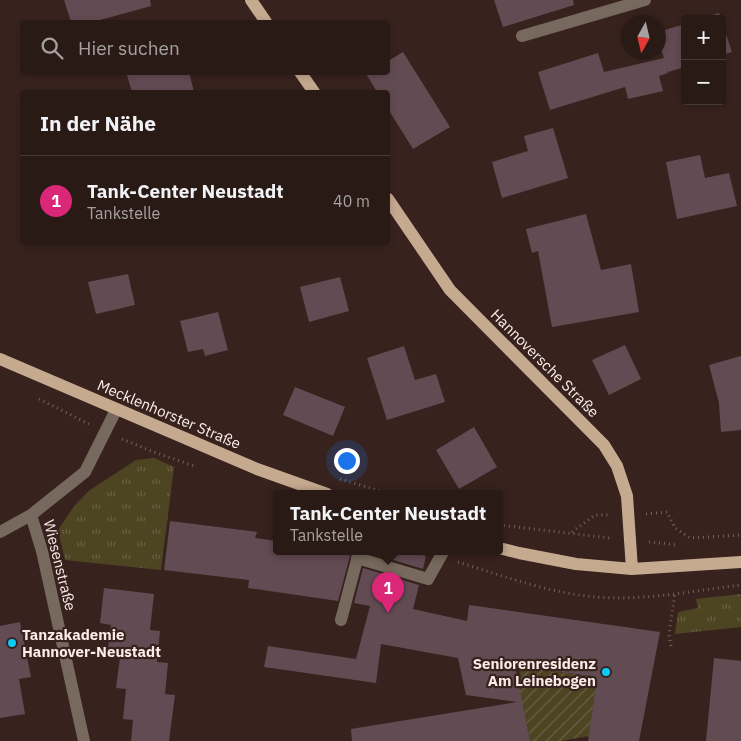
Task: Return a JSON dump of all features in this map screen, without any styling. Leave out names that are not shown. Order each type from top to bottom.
[{"type":"main road","points":[[250,0],[265,20]]},
{"type":"main road","points":[[302,75],[313,90]]},
{"type":"main road","name":"Hannoversche Straße","points":[[390,202],[450,290],[604,446],[617,466],[627,496],[632,569]]},
{"type":"main road","name":"Mecklenhorster Straße","points":[[0,359],[257,469],[316,490]]},
{"type":"main road","points":[[503,549],[576,564],[632,569],[741,562]]},
{"type":"street","points":[[522,36],[644,0]]},
{"type":"street","points":[[0,532],[31,515],[85,472],[116,410]]},
{"type":"street","name":"Wiesenstraße","points":[[31,515],[42,551],[84,741]]},
{"type":"street","points":[[341,620],[358,555],[428,579],[441,555]]},
{"type":"path","points":[[36,398],[106,432],[151,451],[200,468]]},
{"type":"path","points":[[667,512],[675,528],[690,538],[741,535]]},
{"type":"path","points":[[503,525],[630,541],[683,545]]},
{"type":"path","points":[[671,646],[669,634],[675,593]]},
{"type":"green space","points":[[154,458],[174,467],[161,570],[65,560],[58,530],[75,505],[90,490],[136,460]]},
{"type":"green space","points":[[741,594],[741,627],[675,634],[678,612],[698,608],[696,599]]},
{"type":"green space","points":[[520,667],[597,677],[589,736],[561,741],[530,741],[518,684]]},
{"type":"building","points":[[64,0],[150,0],[151,6],[100,20],[70,20]]},
{"type":"building","points":[[494,0],[573,0],[574,5],[503,27]]},
{"type":"building","points":[[681,25],[681,68],[668,72],[666,66],[668,73],[659,76],[663,91],[628,99],[625,87],[550,110],[538,72],[598,53],[604,72],[655,60],[666,60],[666,30]]},
{"type":"building","points":[[726,34],[732,52],[726,54]]},
{"type":"building","points":[[403,52],[450,127],[413,149],[390,112],[390,90],[376,90],[367,75],[390,75],[390,60]]},
{"type":"building","points":[[127,75],[190,75],[194,90],[131,90]]},
{"type":"building","points":[[553,128],[568,178],[502,198],[492,162],[528,151],[524,136]]},
{"type":"building","points":[[700,155],[705,178],[729,173],[737,206],[677,219],[666,162]]},
{"type":"building","points":[[586,214],[601,270],[631,264],[639,312],[552,327],[538,251],[532,253],[526,229]]},
{"type":"building","points":[[128,274],[135,305],[96,314],[88,282]]},
{"type":"building","points":[[340,277],[349,311],[309,322],[300,287]]},
{"type":"building","points":[[218,312],[228,350],[205,356],[203,349],[188,352],[180,321]]},
{"type":"building","points":[[625,345],[641,379],[609,395],[592,360]]},
{"type":"building","points":[[404,346],[415,380],[436,374],[445,402],[387,420],[367,358]]},
{"type":"building","points":[[741,356],[741,430],[721,432],[719,403],[709,365]]},
{"type":"building","points":[[295,387],[345,407],[333,436],[283,415]]},
{"type":"building","points":[[474,427],[497,467],[459,489],[436,450]]},
{"type":"building","points":[[170,521],[257,532],[255,538],[273,540],[273,555],[350,555],[338,601],[248,588],[249,580],[164,570]]},
{"type":"building","points":[[377,555],[426,556],[423,569]]},
{"type":"building","name":"Seniorenresidenz Am Leinebogen","points":[[363,568],[419,585],[413,609],[467,621],[469,605],[660,632],[639,741],[588,741],[597,677],[515,666],[530,741],[352,741],[351,729],[517,702],[466,695],[458,658],[381,644],[376,683],[264,667],[268,646],[356,659],[370,606],[354,603]]},
{"type":"building","points":[[104,588],[154,594],[150,630],[160,631],[157,662],[168,663],[165,694],[175,695],[169,741],[131,741],[133,720],[123,719],[126,689],[116,688],[120,657],[107,656],[111,625],[100,623]]},
{"type":"building","points":[[20,622],[31,677],[19,679],[25,714],[0,718],[0,626]]},
{"type":"building","points":[[714,658],[741,661],[741,741],[706,741]]},
{"type":"place","name":"Tank-Center Neustadt","points":[[388,613]]},
{"type":"place","name":"Tanzakademie Hannover-Neustadt","points":[[12,643]]},
{"type":"place","name":"Seniorenresidenz Am Leinebogen","points":[[606,672]]}]
